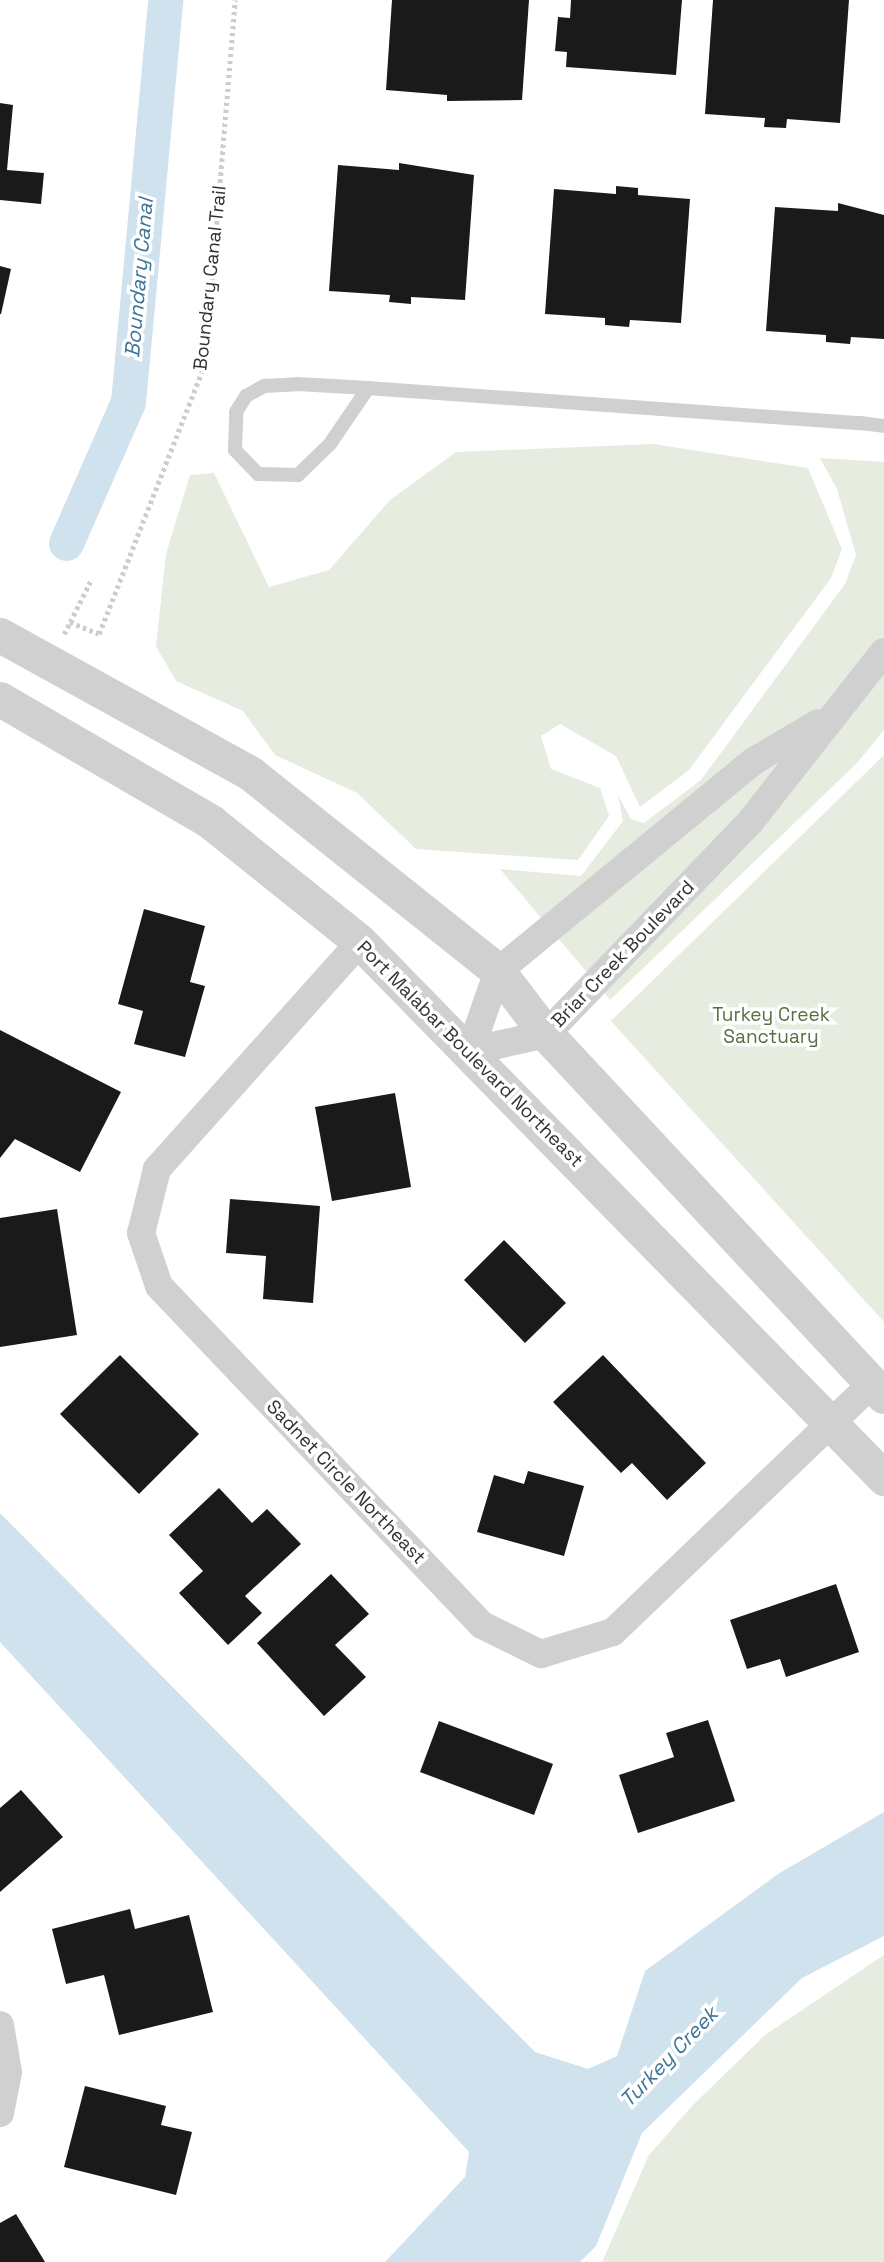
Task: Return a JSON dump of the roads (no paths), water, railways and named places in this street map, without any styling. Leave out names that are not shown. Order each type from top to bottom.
[{"type":"street","points":[[0,635],[52,659],[250,773],[498,971],[546,1034],[878,1390]]},
{"type":"street","name":"Briar Creek Boulevard","points":[[470,1051],[546,1034],[750,822],[845,707],[884,652]]},
{"type":"street","name":"Port Malabar Boulevard Northeast","points":[[0,699],[211,822],[360,942],[470,1051],[884,1478]]},
{"type":"street","name":"Briar Creek Boulevard","points":[[498,971],[754,761],[845,707]]},
{"type":"street","name":"Sadnet Circle Northeast","points":[[360,942],[157,1169],[141,1233],[159,1286],[482,1625],[541,1654],[612,1632],[833,1423],[878,1390]]},
{"type":"street","points":[[470,1051],[498,971]]},
{"type":"street","points":[[0,2025],[8,2071],[0,2113]]},
{"type":"lane","points":[[368,388],[330,444],[298,475],[258,474],[235,450],[236,412],[246,396],[264,386],[368,388],[884,426]]},
{"type":"water","name":"Turkey Creek","points":[[0,1513],[535,2052],[588,2069],[617,2056],[645,1971],[778,1874],[884,1812],[884,1936],[802,1978],[642,2133],[596,2246],[580,2262],[385,2262],[465,2177],[469,2152],[0,1642]]},
{"type":"waterway","name":"Boundary Canal","points":[[66,543],[128,402],[165,0]]},
{"type":"park label","name":"Turkey Creek Sanctuary","points":[[771,1026]]}]
